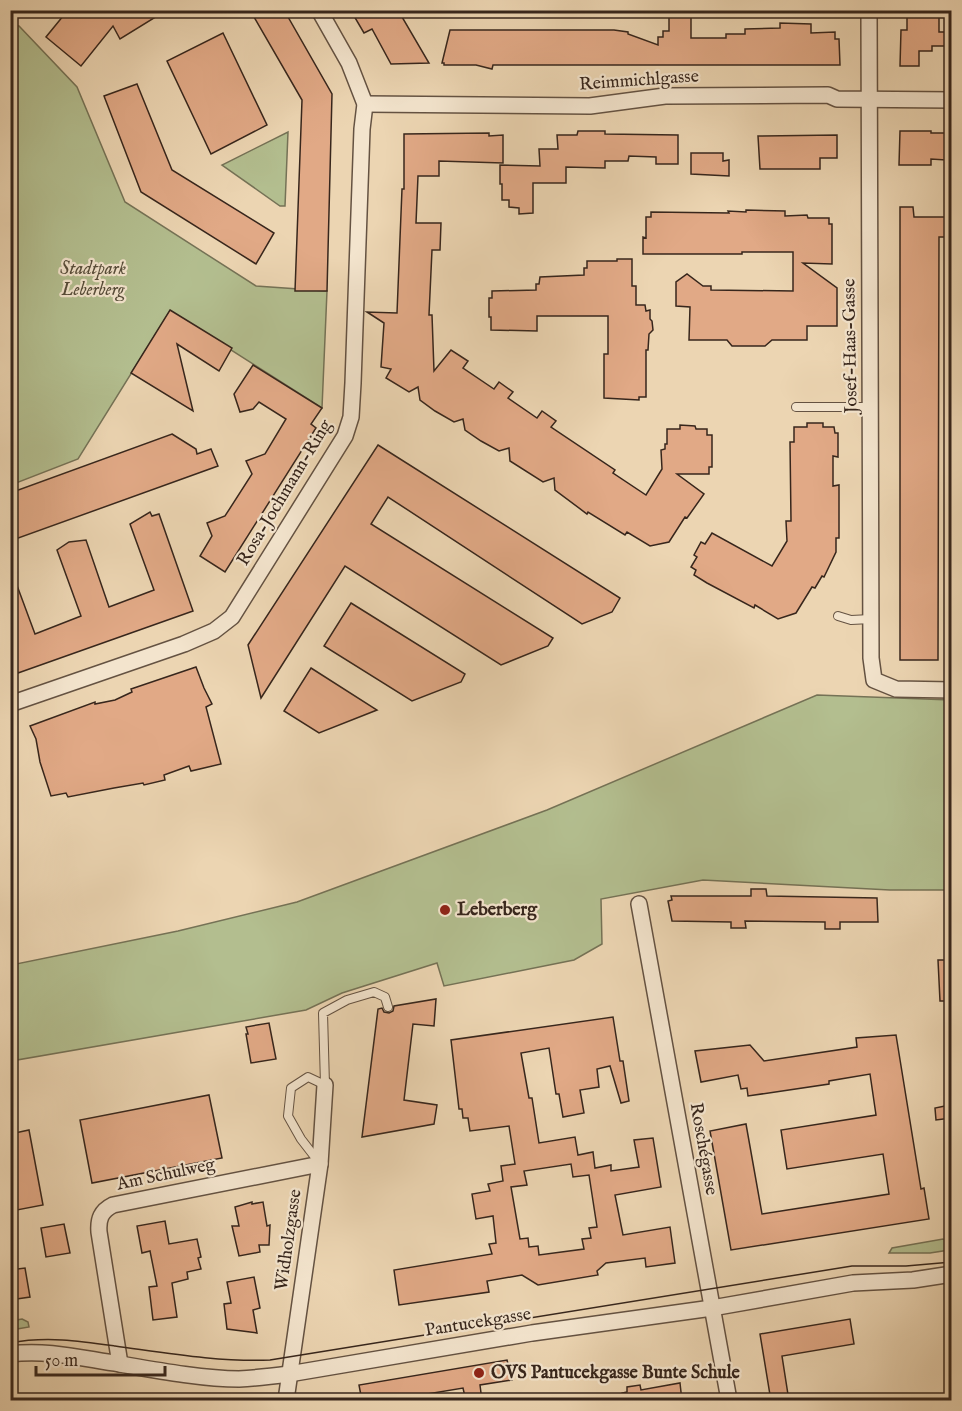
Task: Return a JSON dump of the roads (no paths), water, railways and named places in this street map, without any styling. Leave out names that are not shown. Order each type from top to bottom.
[{"type":"street","name":"Rosa-Jochmann-Ring","points":[[10,704],[184,645],[214,631],[232,617],[345,436],[351,417],[362,129],[365,104],[349,63],[319,10]]},
{"type":"street","name":"Josef-Haas-Gasse","points":[[868,10],[871,658],[874,681],[896,689],[951,690]]},
{"type":"street","name":"Reimmichlgasse","points":[[365,104],[590,106],[665,96],[828,95],[837,99],[951,100]]},
{"type":"street","name":"Roschégasse","points":[[639,904],[729,1401]]},
{"type":"street","name":"Widholzgasse","points":[[286,1401],[320,1164],[325,1084]]},
{"type":"street","name":"Am Schulweg","points":[[120,1364],[99,1232],[101,1214],[113,1206],[320,1164]]},
{"type":"street","name":"Pantucekgasse","points":[[10,1354],[26,1352],[75,1356],[238,1379],[289,1374],[532,1333],[712,1308],[853,1283],[913,1280],[951,1274]]},
{"type":"lane","points":[[796,407],[871,407]]},
{"type":"lane","points":[[838,616],[851,620],[871,619]]},
{"type":"lane","points":[[320,1164],[306,1147],[288,1116],[291,1088],[308,1077],[325,1084],[323,1013],[347,1000],[374,992],[385,997],[388,1007]]},
{"type":"tram line","points":[[10,1343],[63,1340],[212,1358],[270,1360],[852,1266],[906,1266],[952,1262]]},
{"type":"place","name":"Leberberg","points":[[445,910]]},
{"type":"place","name":"OVS Pantucekgasse Bunte Schule","points":[[479,1373]]},
{"type":"park label","name":"Stadtpark Leberberg","points":[[93,279]]}]
